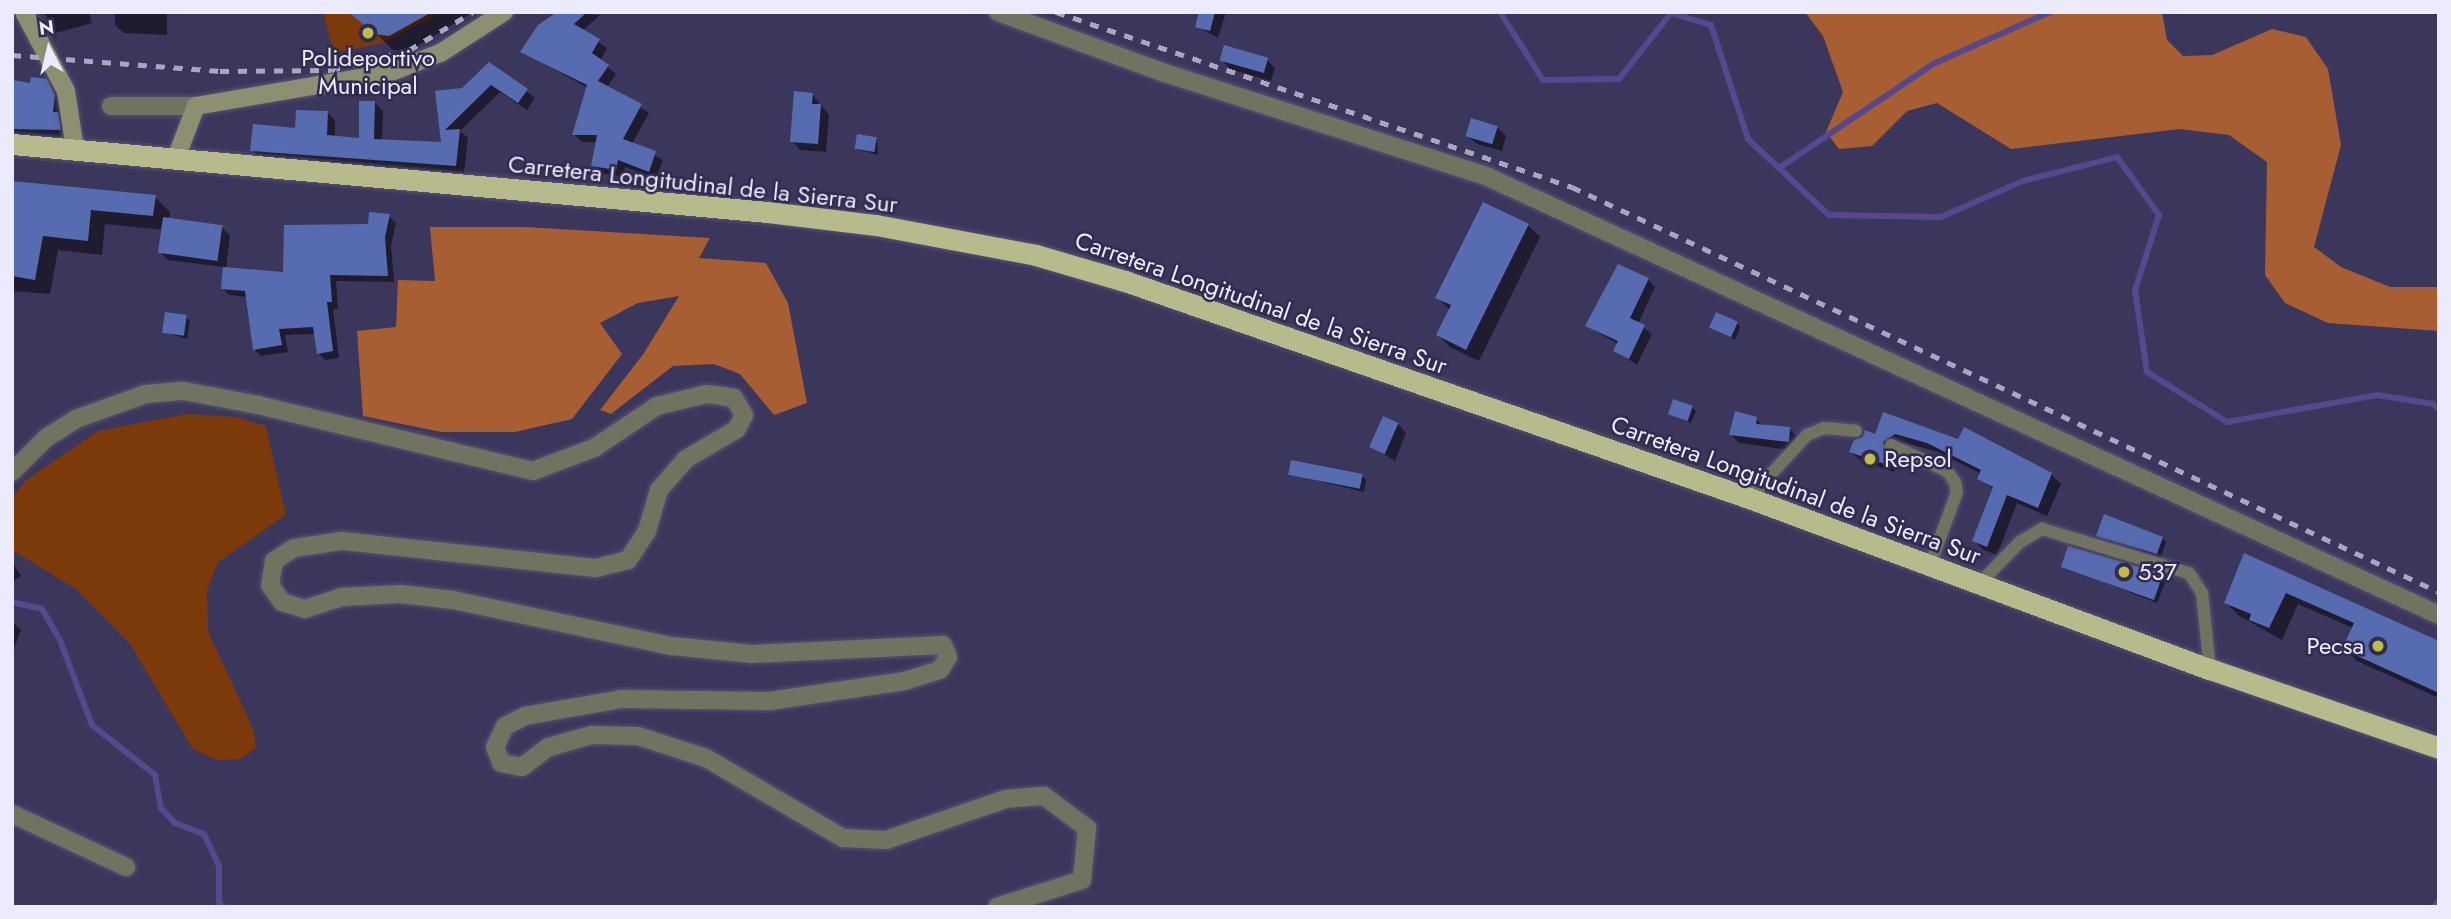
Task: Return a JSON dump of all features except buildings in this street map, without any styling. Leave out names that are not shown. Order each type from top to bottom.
[{"type":"highway","name":"Carretera Longitudinal de la Sierra Sur","points":[[12,144],[768,212],[985,243],[1114,278],[1748,498],[2210,669],[2439,748]]},
{"type":"street","points":[[24,12],[66,91],[75,149]]},
{"type":"street","points":[[110,106],[197,106],[389,74],[442,52],[504,12]]},
{"type":"street","points":[[998,12],[1166,74],[1488,177],[2439,615]]},
{"type":"street","points":[[176,158],[197,106]]},
{"type":"street","points":[[12,472],[46,439],[76,419],[146,394],[184,391],[258,405],[533,471],[593,448],[657,406],[707,394],[734,398],[744,415],[737,429],[687,459],[659,490],[647,531],[628,560],[595,568],[341,541],[293,548],[274,561],[270,585],[282,601],[305,609],[341,597],[400,594],[453,600],[672,646],[752,654],[870,652],[930,642],[943,645],[948,657],[940,670],[905,681],[769,701],[621,699],[525,716],[505,726],[495,747],[501,762],[522,767],[549,747],[592,735],[638,736],[706,758],[843,838],[886,840],[1006,799],[1044,796],[1087,828],[1082,880],[997,907]]},
{"type":"street","points":[[12,814],[126,867]]},
{"type":"lane","points":[[1748,498],[1807,435],[1824,428],[1856,431]]},
{"type":"lane","points":[[1891,444],[1947,471],[1955,482],[1957,492],[1930,565]]},
{"type":"lane","points":[[1979,584],[2020,542],[2042,529],[2189,573],[2202,593],[2210,669]]},
{"type":"shaded area","name":"Polideportivo Municipal","points":[[323,12],[441,12],[382,43],[334,53]]},
{"type":"shaded area","points":[[1805,12],[2162,12],[2167,40],[2183,56],[2212,55],[2272,29],[2306,37],[2328,69],[2341,145],[2314,247],[2341,267],[2390,287],[2439,287],[2439,331],[2328,323],[2285,303],[2265,275],[2267,162],[2229,135],[2180,129],[2011,149],[1937,103],[1907,111],[1872,146],[1839,149],[1826,132],[1843,92],[1823,36]]},
{"type":"shaded area","points":[[430,227],[525,227],[710,238],[699,258],[766,263],[788,303],[807,403],[774,415],[740,374],[714,364],[673,366],[611,414],[600,410],[644,353],[679,296],[638,303],[600,323],[622,354],[572,419],[515,432],[441,432],[363,416],[357,331],[396,327],[398,280],[435,281]]},
{"type":"shaded area","points":[[187,414],[236,417],[266,426],[286,515],[218,562],[207,591],[208,631],[254,731],[256,748],[240,759],[216,760],[193,749],[130,644],[76,589],[12,550],[12,498],[26,480],[98,431]]},
{"type":"waterway","points":[[1500,12],[1543,80],[1619,79],[1671,13],[1711,25],[1748,139],[1829,215],[1941,217],[2023,181],[2117,157],[2159,215],[2135,290],[2147,372],[2227,422],[2377,395],[2433,404],[2439,409]]},
{"type":"waterway","points":[[1779,168],[1933,64],[2050,12]]},
{"type":"waterway","points":[[12,602],[42,609],[60,640],[92,725],[155,775],[161,808],[175,823],[204,834],[219,866],[219,902],[223,907]]},
{"type":"waterway","points":[[2434,907],[2439,900]]},
{"type":"railway","points":[[12,55],[220,71],[331,70],[409,50],[473,12]]},
{"type":"railway","points":[[1056,12],[1572,187],[2439,592]]},
{"type":"place","name":"Polideportivo Municipal","points":[[368,33]]},
{"type":"place","name":"Repsol","points":[[1870,459]]},
{"type":"place","name":"537","points":[[2124,572]]},
{"type":"place","name":"Pecsa","points":[[2378,646]]}]
